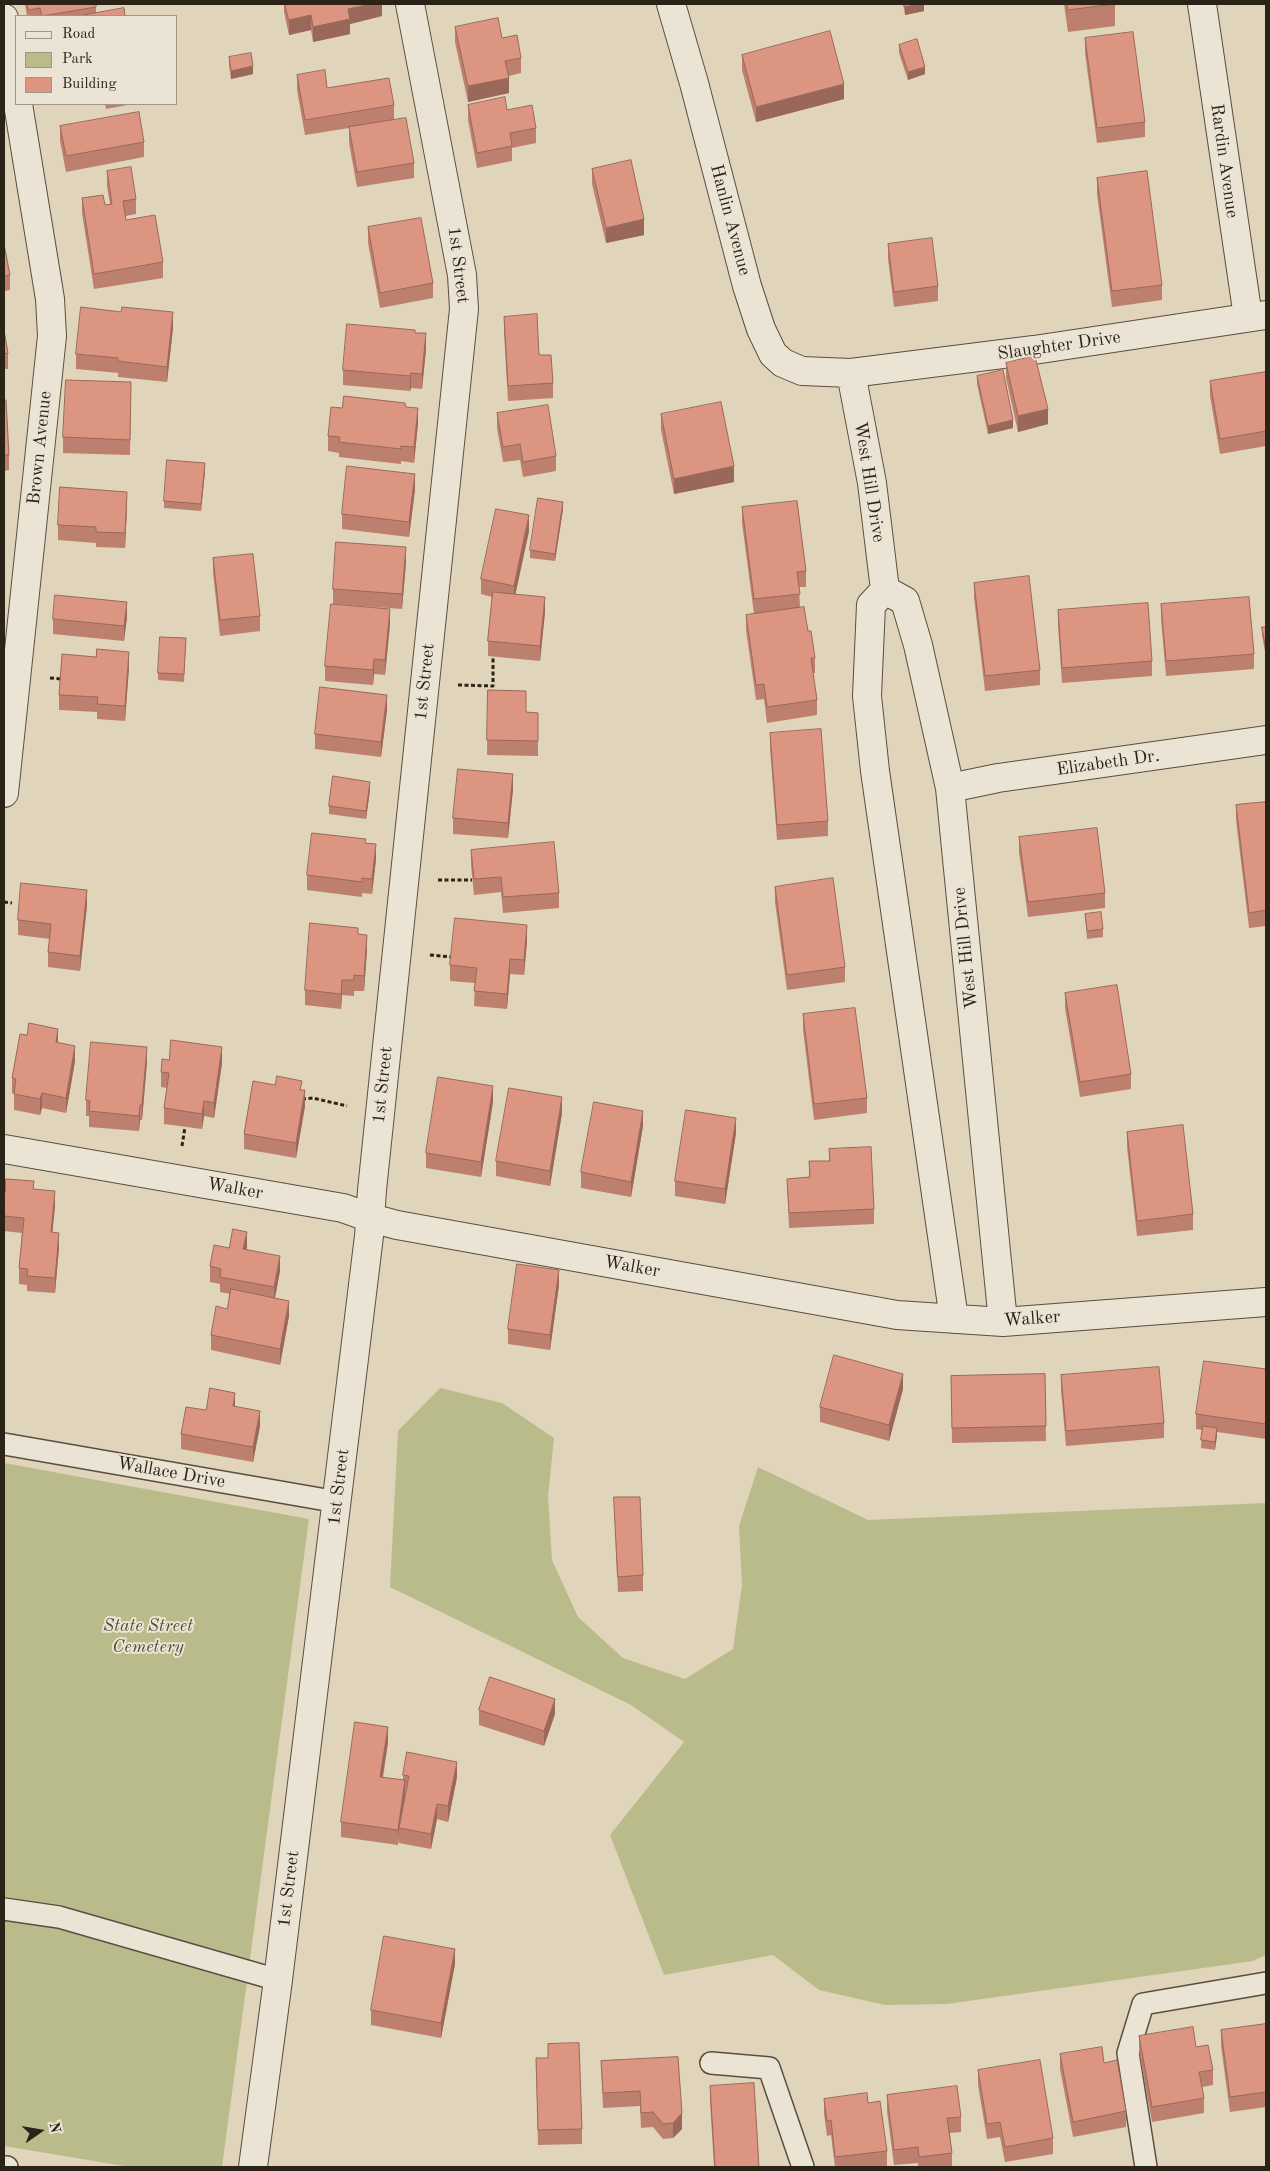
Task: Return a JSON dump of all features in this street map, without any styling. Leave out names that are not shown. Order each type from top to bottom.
[{"type":"street","name":"1st Street","points":[[253,2167],[338,1502],[371,1218],[372,1190],[464,309],[462,275],[410,4]]},
{"type":"street","name":"Hanlin Avenue","points":[[671,4],[694,83],[747,286],[761,328],[773,354],[783,363],[802,371],[852,374]]},
{"type":"street","name":"Rardin Avenue","points":[[1202,4],[1257,316]]},
{"type":"street","points":[[4,18],[15,89]]},
{"type":"street","name":"Brown Avenue","points":[[4,793],[52,336],[50,299],[18,105]]},
{"type":"street","name":"Slaughter Drive","points":[[852,374],[1028,351],[1257,316]]},
{"type":"street","name":"West Hill Drive","points":[[852,374],[872,483],[885,590],[905,602],[918,645],[950,788],[1003,1322]]},
{"type":"street","points":[[885,590],[871,605],[867,696],[890,884],[954,1319]]},
{"type":"street","name":"Elizabeth Dr.","points":[[950,788],[998,778],[1266,740]]},
{"type":"street","name":"Walker","points":[[4,1149],[343,1208],[397,1225],[897,1315],[1003,1322],[1266,1302]]},
{"type":"lane","name":"Wallace Drive","points":[[4,1444],[338,1502]]},
{"type":"lane","points":[[4,1909],[59,1917],[278,1980]]},
{"type":"lane","points":[[1146,2167],[1128,2053],[1143,2004],[1266,1983]]},
{"type":"lane","points":[[712,2063],[769,2068],[803,2167]]},
{"type":"path","points":[[450,686],[493,686],[493,657]]},
{"type":"path","points":[[428,880],[472,880]]},
{"type":"path","points":[[4,902],[12,903]]},
{"type":"path","points":[[421,954],[452,957]]},
{"type":"path","points":[[301,1099],[313,1098],[348,1106]]},
{"type":"path","points":[[181,1150],[185,1127]]},
{"type":"green space","points":[[440,1388],[502,1403],[554,1438],[548,1496],[552,1560],[578,1617],[623,1658],[685,1679],[733,1649],[742,1585],[739,1526],[758,1467],[868,1520],[1266,1503],[1266,1955],[1253,1961],[947,2004],[885,2005],[819,1990],[773,1955],[664,1975],[610,1835],[684,1742],[631,1705],[390,1587],[398,1431]]},
{"type":"green space","name":"State Street Cemetery","points":[[4,1463],[309,1519],[222,2167],[130,2167],[4,2146]]},
{"type":"building","points":[[27,4],[96,4],[96,7],[48,15],[42,15],[40,8],[29,10]]},
{"type":"building","points":[[285,4],[372,4],[348,9],[350,19],[313,27],[311,15],[289,20]]},
{"type":"building","points":[[904,4],[919,4],[905,7]]},
{"type":"building","points":[[1067,4],[1115,4],[1068,10]]},
{"type":"building","points":[[124,8],[125,15],[84,15]]},
{"type":"building","points":[[498,18],[502,38],[517,35],[521,58],[505,61],[509,78],[468,86],[455,27]]},
{"type":"building","points":[[830,31],[844,84],[756,107],[742,55]]},
{"type":"building","points":[[1133,32],[1145,122],[1097,128],[1085,38]]},
{"type":"building","points":[[917,39],[925,67],[908,72],[899,45]]},
{"type":"building","points":[[251,53],[253,66],[231,71],[229,57]]},
{"type":"building","points":[[325,70],[327,88],[389,78],[394,105],[305,120],[297,75]]},
{"type":"building","points":[[505,97],[507,110],[532,105],[536,128],[510,133],[512,146],[477,153],[468,105]]},
{"type":"building","points":[[139,112],[144,142],[66,156],[60,126]]},
{"type":"building","points":[[406,118],[414,163],[357,172],[349,127]]},
{"type":"building","points":[[631,160],[644,219],[606,228],[592,169]]},
{"type":"building","points":[[131,167],[136,199],[123,201],[126,220],[155,215],[163,262],[94,274],[82,198],[103,195],[105,205],[112,204],[107,171]]},
{"type":"building","points":[[1147,171],[1162,285],[1112,291],[1097,178]]},
{"type":"building","points":[[421,218],[433,283],[380,293],[368,227]]},
{"type":"building","points":[[932,238],[938,286],[894,292],[888,244]]},
{"type":"building","points":[[4,244],[10,275],[4,276]]},
{"type":"building","points":[[81,307],[121,312],[122,307],[173,312],[167,367],[118,361],[118,358],[76,354]]},
{"type":"building","points":[[537,314],[539,355],[551,355],[553,383],[508,386],[504,317]]},
{"type":"building","points":[[347,324],[415,330],[415,333],[426,333],[422,374],[411,373],[410,376],[343,370]]},
{"type":"building","points":[[4,330],[8,353],[4,354]]},
{"type":"building","points":[[1035,356],[1048,409],[1018,416],[1006,363]]},
{"type":"building","points":[[1003,370],[1013,420],[988,426],[977,376]]},
{"type":"building","points":[[1266,372],[1266,431],[1220,439],[1210,381]]},
{"type":"building","points":[[66,380],[131,382],[130,440],[63,437]]},
{"type":"building","points":[[344,396],[405,403],[406,407],[418,408],[414,447],[401,446],[401,449],[339,442],[340,437],[328,436],[331,407],[342,408]]},
{"type":"building","points":[[4,400],[6,400],[9,455],[4,455]]},
{"type":"building","points":[[721,402],[734,466],[674,479],[661,414]]},
{"type":"building","points":[[548,405],[556,456],[523,462],[520,444],[503,447],[497,413]]},
{"type":"building","points":[[167,460],[205,463],[201,504],[164,501]]},
{"type":"building","points":[[347,466],[415,474],[409,522],[342,514]]},
{"type":"building","points":[[60,487],[127,492],[125,533],[96,532],[96,527],[58,525]]},
{"type":"building","points":[[538,498],[563,502],[555,554],[530,550]]},
{"type":"building","points":[[797,501],[806,571],[797,572],[800,594],[754,599],[742,507]]},
{"type":"building","points":[[496,509],[529,515],[514,586],[481,579]]},
{"type":"building","points":[[336,542],[406,547],[402,594],[333,589]]},
{"type":"building","points":[[253,554],[260,616],[220,620],[213,558]]},
{"type":"building","points":[[1029,576],[1040,670],[985,676],[974,583]]},
{"type":"building","points":[[493,592],[545,597],[540,646],[488,641]]},
{"type":"building","points":[[55,595],[127,602],[124,626],[53,619]]},
{"type":"building","points":[[1249,597],[1254,654],[1166,661],[1161,604]]},
{"type":"building","points":[[1148,603],[1152,661],[1062,668],[1058,610]]},
{"type":"building","points":[[331,604],[390,609],[385,660],[374,659],[373,670],[325,666]]},
{"type":"building","points":[[804,607],[808,631],[811,631],[815,658],[811,658],[817,700],[767,707],[764,684],[756,685],[746,615]]},
{"type":"building","points":[[1262,627],[1266,627],[1266,649]]},
{"type":"building","points":[[160,637],[186,638],[184,674],[158,673]]},
{"type":"building","points":[[97,649],[129,652],[125,706],[97,704],[98,697],[59,695],[62,654],[96,657]]},
{"type":"building","points":[[320,687],[387,695],[381,742],[315,734]]},
{"type":"building","points":[[488,690],[526,691],[526,712],[538,713],[538,741],[487,740]]},
{"type":"building","points":[[821,729],[828,821],[777,825],[770,733]]},
{"type":"building","points":[[458,769],[513,774],[508,823],[453,818]]},
{"type":"building","points":[[333,776],[370,782],[366,811],[329,806]]},
{"type":"building","points":[[1266,802],[1266,910],[1249,913],[1236,805]]},
{"type":"building","points":[[1097,828],[1105,893],[1028,902],[1019,837]]},
{"type":"building","points":[[312,833],[366,839],[365,843],[376,844],[372,879],[362,878],[362,882],[307,875]]},
{"type":"building","points":[[554,842],[559,893],[503,897],[501,877],[474,879],[471,850]]},
{"type":"building","points":[[833,878],[845,967],[787,975],[775,887]]},
{"type":"building","points":[[21,883],[87,890],[80,956],[48,952],[51,924],[18,920]]},
{"type":"building","points":[[1101,912],[1103,929],[1087,931],[1085,914]]},
{"type":"building","points":[[455,918],[527,925],[524,960],[510,959],[507,994],[474,991],[477,968],[450,965]]},
{"type":"building","points":[[310,923],[358,928],[358,934],[367,935],[364,976],[354,975],[354,980],[342,980],[341,994],[305,990]]},
{"type":"building","points":[[1117,985],[1131,1074],[1080,1082],[1065,993]]},
{"type":"building","points":[[855,1008],[867,1098],[814,1104],[803,1014]]},
{"type":"building","points":[[29,1023],[58,1029],[56,1042],[75,1046],[66,1098],[42,1093],[40,1099],[14,1094],[16,1079],[12,1078],[20,1034],[27,1035]]},
{"type":"building","points":[[171,1040],[222,1047],[214,1103],[204,1101],[202,1114],[164,1108],[169,1073],[161,1072],[162,1059],[169,1060]]},
{"type":"building","points":[[91,1042],[147,1047],[142,1105],[140,1105],[139,1116],[89,1111],[90,1101],[86,1100]]},
{"type":"building","points":[[277,1076],[302,1081],[300,1090],[305,1090],[296,1143],[244,1134],[253,1081],[275,1085]]},
{"type":"building","points":[[438,1077],[493,1086],[481,1162],[426,1153]]},
{"type":"building","points":[[509,1088],[562,1097],[550,1171],[496,1161]]},
{"type":"building","points":[[594,1102],[643,1111],[631,1182],[581,1172]]},
{"type":"building","points":[[686,1110],[736,1118],[725,1189],[675,1181]]},
{"type":"building","points":[[1183,1125],[1193,1214],[1137,1221],[1127,1132]]},
{"type":"building","points":[[871,1147],[874,1209],[789,1213],[787,1179],[810,1177],[809,1161],[830,1161],[829,1149]]},
{"type":"building","points":[[6,1179],[34,1181],[33,1189],[55,1191],[51,1232],[59,1233],[55,1278],[27,1276],[28,1269],[19,1268],[24,1218],[4,1216]]},
{"type":"building","points":[[233,1229],[247,1232],[243,1249],[280,1256],[274,1287],[220,1277],[221,1269],[210,1266],[214,1245],[229,1248]]},
{"type":"building","points":[[517,1264],[559,1270],[550,1335],[508,1329]]},
{"type":"building","points":[[231,1289],[289,1301],[280,1349],[211,1335],[216,1306],[227,1309]]},
{"type":"building","points":[[834,1355],[903,1374],[889,1425],[820,1407]]},
{"type":"building","points":[[1204,1361],[1266,1369],[1266,1424],[1196,1414]]},
{"type":"building","points":[[1159,1367],[1164,1423],[1066,1431],[1061,1375]]},
{"type":"building","points":[[1045,1374],[1046,1426],[952,1428],[951,1376]]},
{"type":"building","points":[[210,1388],[235,1393],[233,1406],[260,1411],[253,1447],[181,1434],[186,1407],[206,1410]]},
{"type":"building","points":[[1203,1426],[1217,1428],[1215,1442],[1201,1440]]},
{"type":"building","points":[[614,1497],[640,1497],[643,1575],[618,1577]]},
{"type":"building","points":[[490,1677],[555,1699],[544,1731],[479,1710]]},
{"type":"building","points":[[355,1722],[388,1727],[380,1777],[405,1780],[398,1830],[341,1822]]},
{"type":"building","points":[[407,1752],[457,1762],[448,1806],[437,1804],[431,1834],[399,1828],[409,1776],[403,1775]]},
{"type":"building","points":[[384,1936],[455,1949],[441,2023],[371,2010]]},
{"type":"building","points":[[1266,2024],[1266,2092],[1230,2097],[1221,2030]]},
{"type":"building","points":[[1193,2027],[1196,2047],[1208,2045],[1213,2070],[1199,2072],[1204,2098],[1152,2107],[1139,2036]]},
{"type":"building","points":[[579,2043],[582,2129],[538,2130],[536,2058],[548,2058],[548,2044]]},
{"type":"building","points":[[1102,2047],[1104,2063],[1117,2060],[1126,2111],[1073,2122],[1060,2054]]},
{"type":"building","points":[[678,2057],[682,2113],[673,2123],[663,2124],[653,2112],[641,2113],[640,2091],[603,2093],[601,2061]]},
{"type":"building","points":[[1040,2060],[1053,2138],[1005,2147],[1000,2122],[987,2124],[978,2070]]},
{"type":"building","points":[[754,2083],[759,2167],[715,2167],[710,2086]]},
{"type":"building","points":[[957,2086],[961,2117],[947,2118],[952,2153],[919,2157],[918,2147],[894,2150],[887,2095]]},
{"type":"building","points":[[867,2093],[868,2103],[880,2101],[887,2151],[835,2157],[831,2120],[827,2121],[824,2099]]}]
